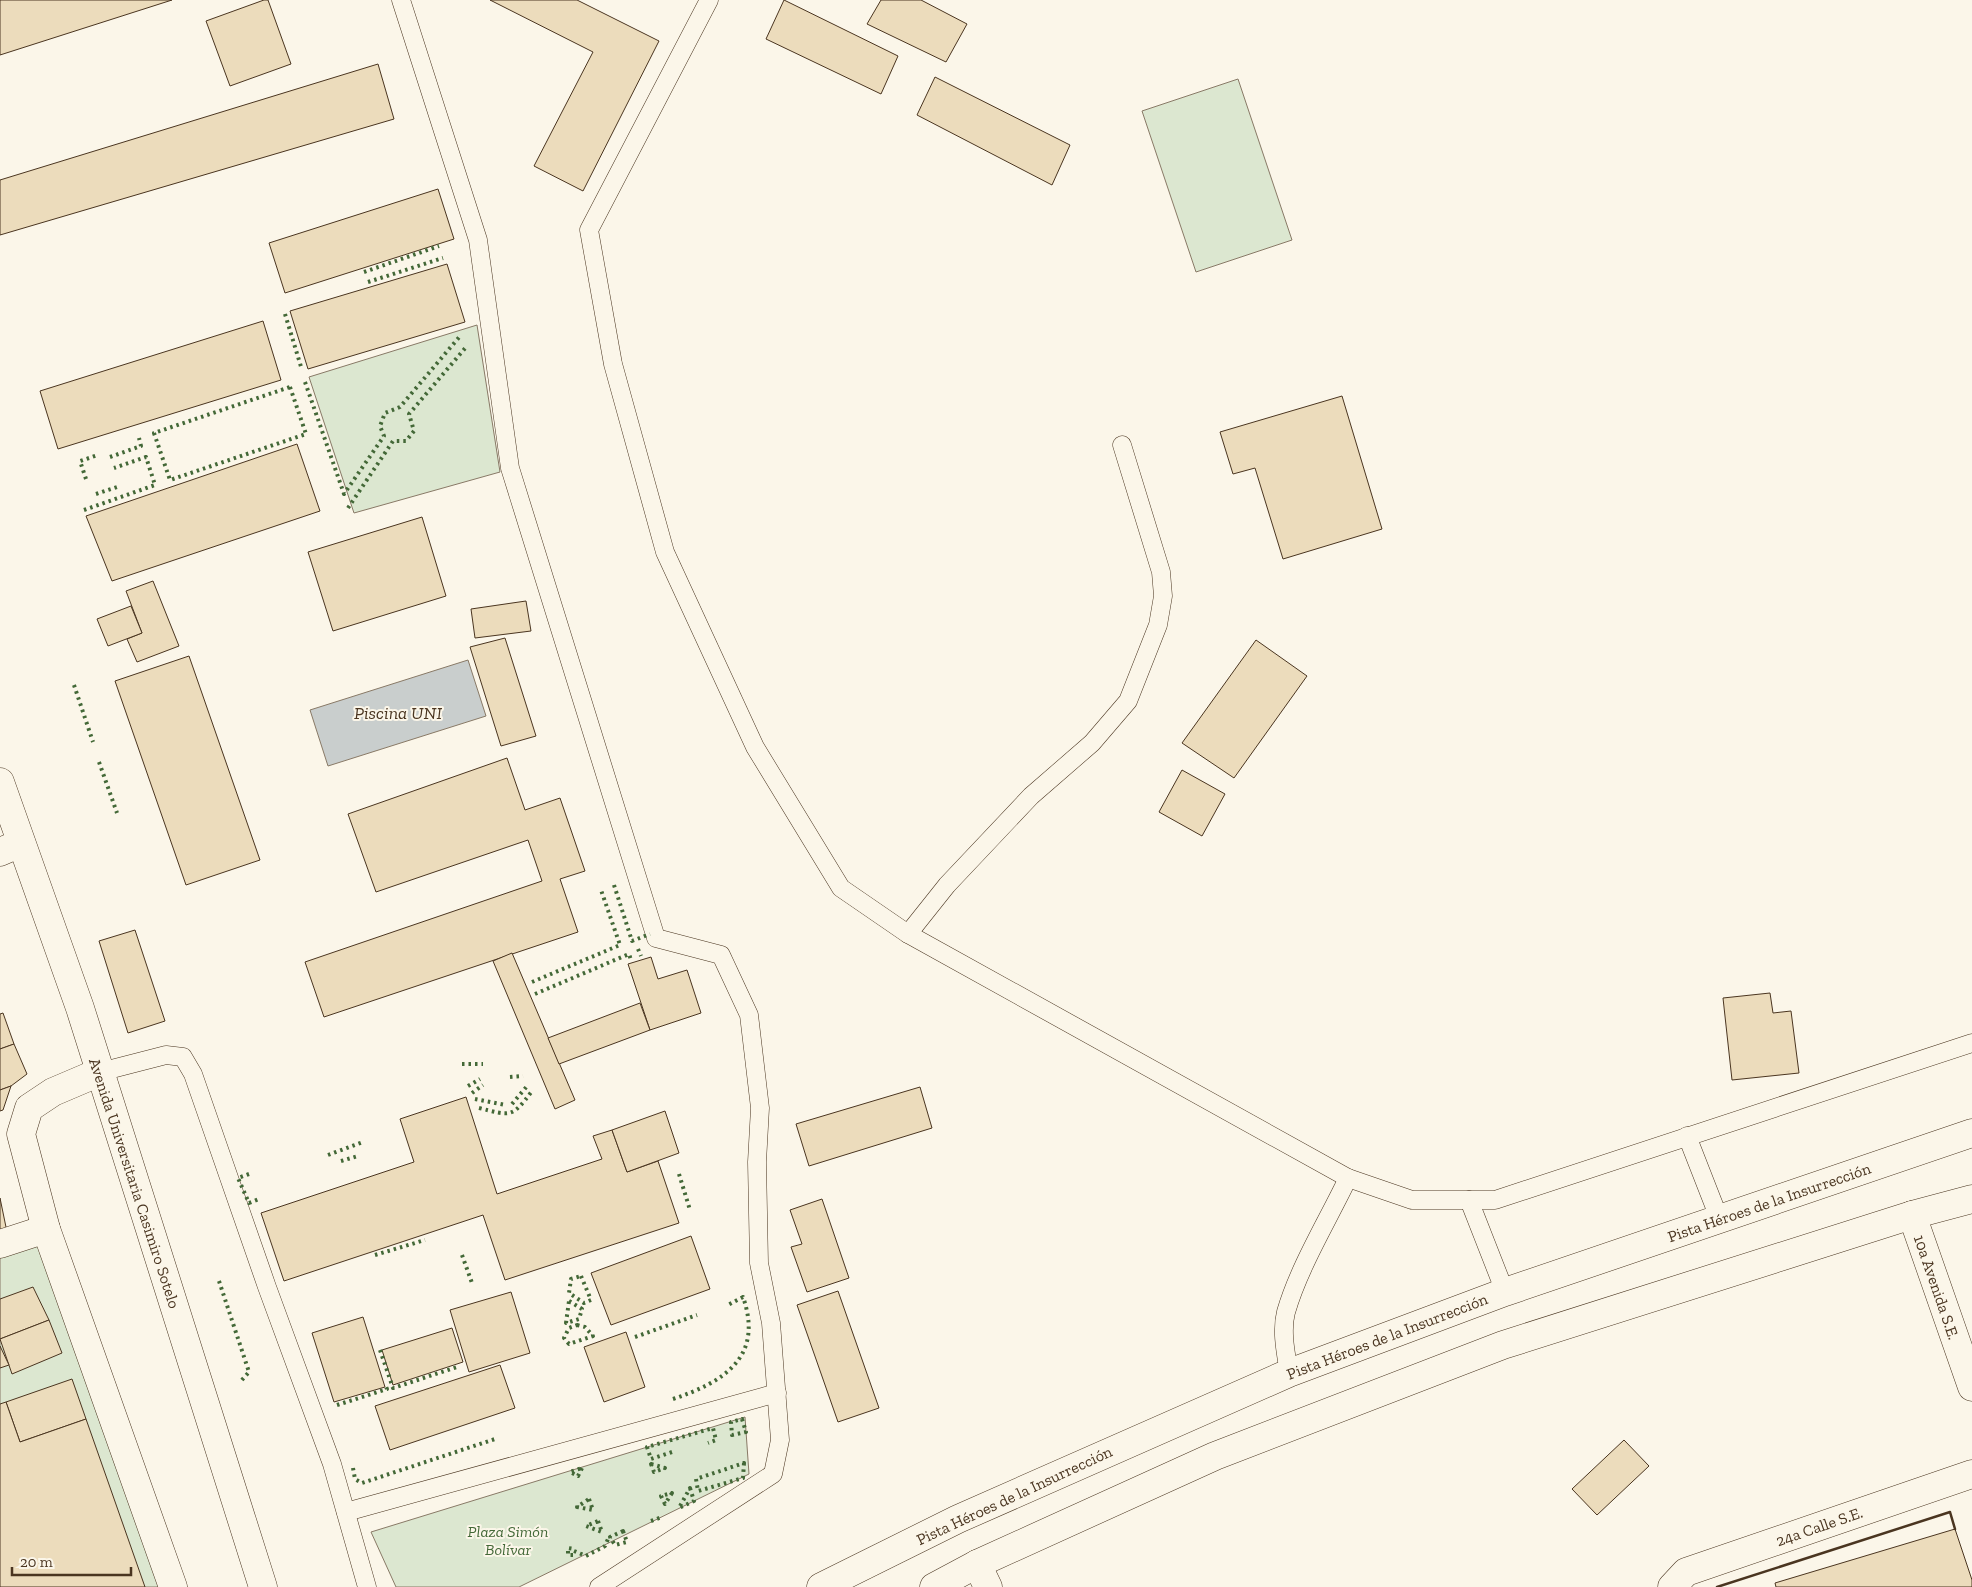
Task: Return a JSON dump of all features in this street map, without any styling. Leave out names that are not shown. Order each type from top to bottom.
[{"type":"main road","name":"Avenida Universitaria Casimiro Sotelo","points":[[0,782],[10,848],[80,1008],[263,1587]]},
{"type":"main road","points":[[100,1072],[53,1092],[29,1108],[11,1136],[174,1587]]},
{"type":"main road","name":"Pista Héroes de la Insurrección","points":[[821,1587],[958,1519],[1289,1373],[1505,1292],[1972,1133]]},
{"type":"main road","points":[[934,1587],[982,1575],[1214,1456],[1503,1345],[1912,1215],[1972,1199]]},
{"type":"main road","name":"10a Avenida S.E.","points":[[1912,1215],[1972,1387]]},
{"type":"main road","points":[[0,1244],[46,1229]]},
{"type":"main road","name":"24a Calle S.E.","points":[[1672,1587],[1686,1572],[1972,1474]]},
{"type":"lane","points":[[401,0],[478,240],[510,468],[656,938],[721,955],[749,1015],[760,1108],[757,1162],[759,1263],[771,1323],[780,1440],[773,1474],[599,1587]]},
{"type":"lane","points":[[709,0],[589,230],[613,364],[665,552],[755,747],[841,888],[908,934],[1348,1178],[1412,1200],[1495,1200],[1972,1043]]},
{"type":"lane","points":[[908,934],[947,885],[1031,796],[1092,744],[1128,701],[1158,625],[1163,596],[1160,572],[1122,445]]},
{"type":"lane","points":[[100,1072],[166,1055],[183,1057],[193,1074],[266,1287],[332,1464],[367,1587]]},
{"type":"lane","points":[[1687,1136],[1719,1218]]},
{"type":"lane","points":[[1289,1373],[1284,1345],[1286,1313],[1306,1263],[1348,1178]]},
{"type":"lane","points":[[1469,1200],[1505,1292]]},
{"type":"lane","points":[[346,1512],[777,1392]]},
{"type":"green space","points":[[1238,79],[1292,240],[1196,272],[1142,111]]},
{"type":"green space","points":[[477,325],[500,472],[354,513],[309,377]]},
{"type":"green space","points":[[41,1238],[187,1587],[0,1587],[0,1252]]},
{"type":"green space","name":"Plaza Simón Bolívar","points":[[745,1417],[749,1474],[519,1587],[396,1587],[371,1532]]},
{"type":"water","name":"Piscina UNI","points":[[468,660],[486,716],[328,766],[310,710]]},
{"type":"building","points":[[0,0],[172,0],[0,55]]},
{"type":"building","points":[[268,0],[291,64],[230,86],[206,21]]},
{"type":"building","points":[[490,0],[577,0],[659,41],[583,191],[534,166],[593,52]]},
{"type":"building","points":[[784,0],[898,56],[881,94],[766,39]]},
{"type":"building","points":[[881,0],[921,0],[967,24],[946,62],[867,24]]},
{"type":"building","points":[[378,64],[394,119],[0,235],[0,180]]},
{"type":"building","points":[[935,77],[1070,145],[1052,185],[917,115]]},
{"type":"building","points":[[438,189],[454,239],[285,293],[269,243]]},
{"type":"building","points":[[447,264],[465,322],[308,369],[290,311]]},
{"type":"building","points":[[263,321],[281,380],[58,449],[40,391]]},
{"type":"building","points":[[1342,396],[1382,529],[1283,559],[1255,468],[1233,474],[1220,432]]},
{"type":"building","points":[[297,444],[320,511],[112,581],[86,516]]},
{"type":"building","points":[[422,517],[446,596],[333,631],[308,552]]},
{"type":"building","points":[[153,581],[179,646],[137,662],[127,639],[142,633],[126,591]]},
{"type":"building","points":[[526,601],[531,631],[475,638],[471,609]]},
{"type":"building","points":[[131,606],[142,633],[108,646],[97,619]]},
{"type":"building","points":[[505,638],[536,736],[501,746],[470,647]]},
{"type":"building","points":[[1256,640],[1307,676],[1234,778],[1182,743]]},
{"type":"building","points":[[189,656],[260,860],[186,885],[115,681]]},
{"type":"building","points":[[507,758],[525,810],[560,798],[585,871],[560,879],[578,932],[324,1017],[305,962],[542,881],[528,840],[376,892],[348,814]]},
{"type":"building","points":[[1182,770],[1225,794],[1202,836],[1159,812]]},
{"type":"building","points":[[135,930],[165,1021],[128,1033],[99,941]]},
{"type":"building","points":[[512,953],[575,1100],[555,1109],[493,961]]},
{"type":"building","points":[[651,957],[658,979],[687,970],[701,1013],[650,1030],[628,964]]},
{"type":"building","points":[[1770,993],[1773,1013],[1791,1011],[1799,1073],[1732,1080],[1723,998]]},
{"type":"building","points":[[640,1003],[650,1030],[559,1064],[548,1038]]},
{"type":"building","points":[[3,1013],[14,1044],[0,1049],[0,1014]]},
{"type":"building","points":[[14,1044],[27,1074],[11,1086],[0,1090],[0,1049]]},
{"type":"building","points":[[11,1086],[3,1110],[0,1111],[0,1090]]},
{"type":"building","points":[[920,1087],[932,1128],[809,1166],[796,1124]]},
{"type":"building","points":[[466,1097],[497,1194],[602,1159],[593,1136],[612,1130],[627,1172],[658,1161],[679,1223],[505,1280],[483,1215],[284,1281],[261,1213],[414,1162],[400,1119]]},
{"type":"building","points":[[665,1111],[679,1153],[627,1172],[612,1130]]},
{"type":"building","points":[[0,1198],[7,1232],[0,1234]]},
{"type":"building","points":[[822,1199],[849,1278],[807,1292],[791,1247],[802,1244],[790,1210]]},
{"type":"building","points":[[691,1236],[710,1289],[611,1325],[591,1273]]},
{"type":"building","points":[[33,1287],[49,1320],[0,1339],[0,1299]]},
{"type":"building","points":[[838,1291],[879,1408],[838,1422],[797,1305]]},
{"type":"building","points":[[511,1292],[530,1353],[469,1372],[450,1310]]},
{"type":"building","points":[[363,1317],[385,1387],[334,1402],[312,1333]]},
{"type":"building","points":[[49,1320],[62,1353],[12,1374],[0,1339]]},
{"type":"building","points":[[452,1328],[463,1362],[393,1385],[382,1350]]},
{"type":"building","points":[[626,1332],[645,1387],[604,1402],[584,1347]]},
{"type":"building","points":[[0,1346],[9,1365],[0,1368]]},
{"type":"building","points":[[500,1365],[515,1408],[390,1450],[375,1406]]},
{"type":"building","points":[[72,1379],[86,1419],[20,1442],[6,1402]]},
{"type":"building","points":[[6,1402],[20,1442],[86,1419],[145,1587],[0,1587],[0,1404]]},
{"type":"building","points":[[1624,1440],[1649,1466],[1597,1515],[1572,1489]]},
{"type":"building","points":[[1955,1529],[1972,1580],[1972,1587],[1776,1587],[1775,1583]]},
{"type":"hedge","points":[[364,272],[439,246]]},
{"type":"hedge","points":[[368,282],[443,258]]},
{"type":"hedge","points":[[285,314],[302,370]]},
{"type":"hedge","points":[[305,382],[344,494],[384,436],[380,426],[385,413],[400,407],[461,335]]},
{"type":"hedge","points":[[348,508],[393,441],[406,441],[414,431],[409,414],[467,346]]},
{"type":"hedge","points":[[290,387],[306,434],[170,480],[154,433],[290,387]]},
{"type":"hedge","points":[[110,457],[141,446],[139,438]]},
{"type":"hedge","points":[[86,479],[80,461],[98,455]]},
{"type":"hedge","points":[[84,510],[155,485],[146,457],[114,468]]},
{"type":"hedge","points":[[96,494],[120,486]]},
{"type":"hedge","points":[[74,685],[93,742]]},
{"type":"hedge","points":[[99,762],[117,813]]},
{"type":"hedge","points":[[614,885],[632,941],[650,934]]},
{"type":"hedge","points":[[532,982],[620,945],[601,890]]},
{"type":"hedge","points":[[638,949],[641,956]]},
{"type":"hedge","points":[[535,994],[629,954],[631,960]]},
{"type":"hedge","points":[[462,1064],[483,1064]]},
{"type":"hedge","points":[[510,1077],[523,1076]]},
{"type":"hedge","points":[[468,1086],[480,1079]]},
{"type":"hedge","points":[[472,1093],[483,1085]]},
{"type":"hedge","points":[[512,1104],[528,1085]]},
{"type":"hedge","points":[[479,1108],[498,1113],[510,1113],[520,1106],[532,1091]]},
{"type":"hedge","points":[[475,1099],[506,1105]]},
{"type":"hedge","points":[[328,1155],[363,1142]]},
{"type":"hedge","points":[[341,1161],[358,1156]]},
{"type":"hedge","points":[[249,1174],[238,1178],[249,1203],[259,1199]]},
{"type":"hedge","points":[[679,1174],[690,1210]]},
{"type":"hedge","points":[[375,1255],[425,1240]]},
{"type":"hedge","points":[[462,1255],[472,1283]]},
{"type":"hedge","points":[[581,1276],[591,1300],[584,1303],[569,1293],[571,1279],[581,1276]]},
{"type":"hedge","points":[[219,1281],[249,1372],[241,1381]]},
{"type":"hedge","points":[[673,1399],[692,1392],[723,1375],[735,1364],[744,1351],[748,1336],[748,1318],[743,1297],[728,1305]]},
{"type":"hedge","points":[[569,1301],[582,1309],[579,1319],[566,1323],[569,1301]]},
{"type":"hedge","points":[[635,1337],[697,1315]]},
{"type":"hedge","points":[[577,1325],[585,1327],[593,1336],[569,1344],[564,1338],[569,1328],[577,1325]]},
{"type":"hedge","points":[[380,1350],[393,1388],[457,1367]]},
{"type":"hedge","points":[[337,1405],[387,1389],[385,1384]]},
{"type":"hedge","points":[[742,1419],[746,1432],[732,1435],[731,1422],[742,1419]]},
{"type":"hedge","points":[[672,1452],[651,1459],[647,1447],[713,1428],[716,1440],[708,1443]]},
{"type":"hedge","points":[[353,1468],[355,1479],[362,1483],[498,1438]]},
{"type":"hedge","points":[[744,1463],[743,1478],[698,1491],[696,1479],[744,1463]]},
{"type":"hedge","points":[[651,1464],[665,1468],[654,1472],[651,1464]]},
{"type":"hedge","points":[[582,1468],[578,1476],[570,1472],[582,1468]]},
{"type":"hedge","points":[[690,1488],[694,1501],[679,1508],[690,1488]]},
{"type":"hedge","points":[[672,1493],[665,1504],[661,1496],[672,1493]]},
{"type":"hedge","points":[[589,1499],[593,1510],[577,1507],[589,1499]]},
{"type":"hedge","points":[[651,1521],[662,1517]]},
{"type":"hedge","points":[[598,1521],[602,1532],[586,1526],[598,1521]]},
{"type":"hedge","points":[[623,1531],[627,1542],[615,1545],[610,1537],[623,1531]]},
{"type":"hedge","points":[[574,1551],[586,1556],[605,1546],[608,1539]]},
{"type":"hedge","points":[[573,1555],[568,1555],[568,1548],[574,1549]]},
{"type":"wall","points":[[1717,1587],[1950,1512],[1955,1529]]}]
